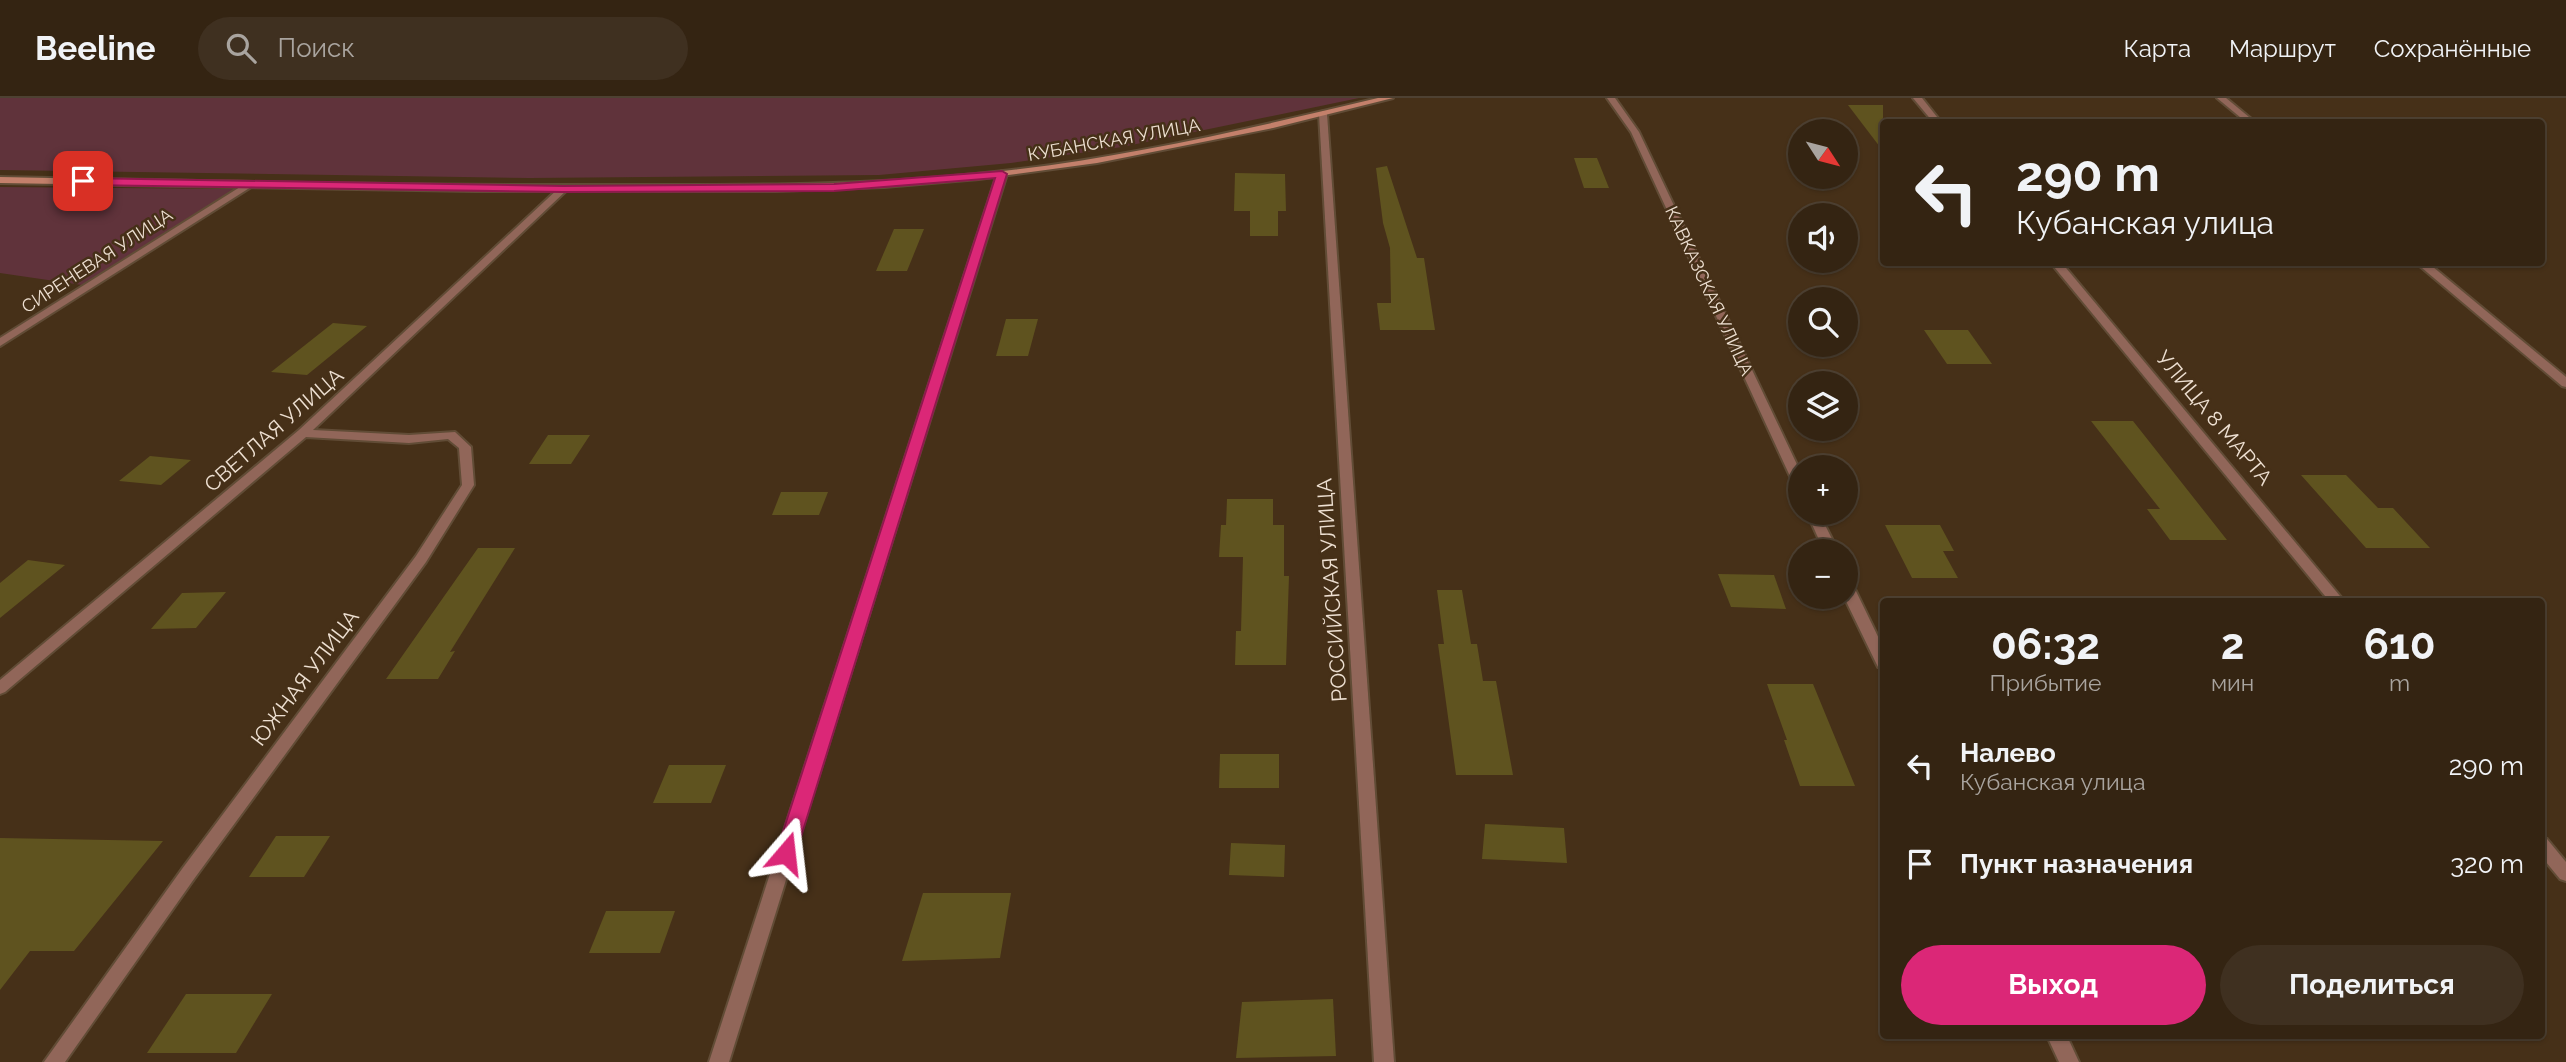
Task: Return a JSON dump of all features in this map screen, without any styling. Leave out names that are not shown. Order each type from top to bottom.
[{"type":"main road","name":"КУБАНСКАЯ УЛИЦА","points":[[0,180],[563,189],[834,187],[1002,174],[1150,151],[1389,98]]},
{"type":"street","name":"КАВКАЗСКАЯ УЛИЦА","points":[[1611,98],[1635,132],[1788,459]]},
{"type":"street","points":[[1917,98],[1934,119]]},
{"type":"street","points":[[2221,98],[2246,119]]},
{"type":"street","name":"РОССИЙСКАЯ УЛИЦА","points":[[1322,114],[1384,1062]]},
{"type":"street","points":[[719,1062],[1002,174]]},
{"type":"street","name":"СИРЕНЕВАЯ УЛИЦА","points":[[0,343],[248,185]]},
{"type":"street","name":"СВЕТЛАЯ УЛИЦА","points":[[0,688],[303,433],[563,189]]},
{"type":"street","name":"УЛИЦА 8 МАРТА","points":[[2057,266],[2335,598]]},
{"type":"street","points":[[2425,266],[2566,383]]},
{"type":"street","name":"ЮЖНАЯ УЛИЦА","points":[[54,1062],[188,874],[421,559],[468,485],[465,447],[451,435],[409,439],[303,433]]},
{"type":"street","points":[[1858,609],[1880,657]]},
{"type":"street","points":[[2545,849],[2566,874]]},
{"type":"street","points":[[2058,1039],[2069,1062]]},
{"type":"shaded area","points":[[0,98],[1359,98],[1122,147],[1011,163],[879,175],[530,178],[0,170]]},
{"type":"shaded area","points":[[0,187],[234,189],[82,285],[0,273]]},
{"type":"building","points":[[1848,105],[1883,105],[1880,147]]},
{"type":"building","points":[[1574,158],[1597,158],[1609,188],[1584,188]]},
{"type":"building","points":[[1387,166],[1417,258],[1424,258],[1435,330],[1380,330],[1377,303],[1391,303],[1390,248],[1383,223],[1376,168]]},
{"type":"building","points":[[1235,173],[1285,174],[1286,211],[1278,211],[1278,236],[1250,236],[1250,211],[1234,211]]},
{"type":"building","points":[[894,229],[924,229],[907,271],[876,271]]},
{"type":"building","points":[[1006,319],[1038,319],[1028,356],[996,356]]},
{"type":"building","points":[[333,323],[367,326],[307,375],[271,372]]},
{"type":"building","points":[[1924,330],[1968,330],[1992,364],[1947,364]]},
{"type":"building","points":[[2091,421],[2133,421],[2227,540],[2170,540],[2147,509],[2160,509]]},
{"type":"building","points":[[548,435],[590,435],[571,464],[529,464]]},
{"type":"building","points":[[150,456],[191,460],[161,485],[119,481]]},
{"type":"building","points":[[2301,475],[2346,475],[2378,508],[2393,508],[2430,548],[2366,548]]},
{"type":"building","points":[[781,492],[828,492],[819,515],[772,515]]},
{"type":"building","points":[[1227,499],[1273,499],[1273,525],[1284,525],[1284,576],[1289,576],[1286,665],[1235,665],[1236,631],[1241,631],[1243,557],[1219,557],[1221,525],[1226,525]]},
{"type":"building","points":[[1885,525],[1940,525],[1954,551],[1943,551],[1958,578],[1912,578]]},
{"type":"building","points":[[478,548],[515,548],[450,652],[455,651],[438,679],[386,679]]},
{"type":"building","points":[[28,560],[65,565],[0,618],[0,583]]},
{"type":"building","points":[[1718,574],[1774,575],[1786,609],[1731,607]]},
{"type":"building","points":[[1437,590],[1462,590],[1471,644],[1477,644],[1483,681],[1496,681],[1513,775],[1456,775],[1438,644],[1444,644]]},
{"type":"building","points":[[226,592],[196,628],[151,629],[182,593]]},
{"type":"building","points":[[1767,684],[1813,684],[1855,786],[1800,786]]},
{"type":"building","points":[[1220,754],[1279,754],[1279,788],[1219,788]]},
{"type":"building","points":[[669,765],[726,765],[711,803],[653,803]]},
{"type":"building","points":[[1485,824],[1564,828],[1567,863],[1482,859]]},
{"type":"building","points":[[276,836],[330,836],[304,877],[249,877]]},
{"type":"building","points":[[0,838],[163,841],[74,951],[30,951],[0,990]]},
{"type":"building","points":[[1231,843],[1285,845],[1284,877],[1229,875]]},
{"type":"building","points":[[923,893],[1011,893],[1000,958],[902,961]]},
{"type":"building","points":[[606,911],[675,911],[660,953],[589,953]]},
{"type":"building","points":[[186,994],[272,994],[236,1053],[147,1053]]},
{"type":"building","points":[[1333,999],[1336,1056],[1236,1058],[1242,1002]]},
{"type":"route","points":[[83,181],[563,189],[834,187],[1002,174],[786,853]]}]
